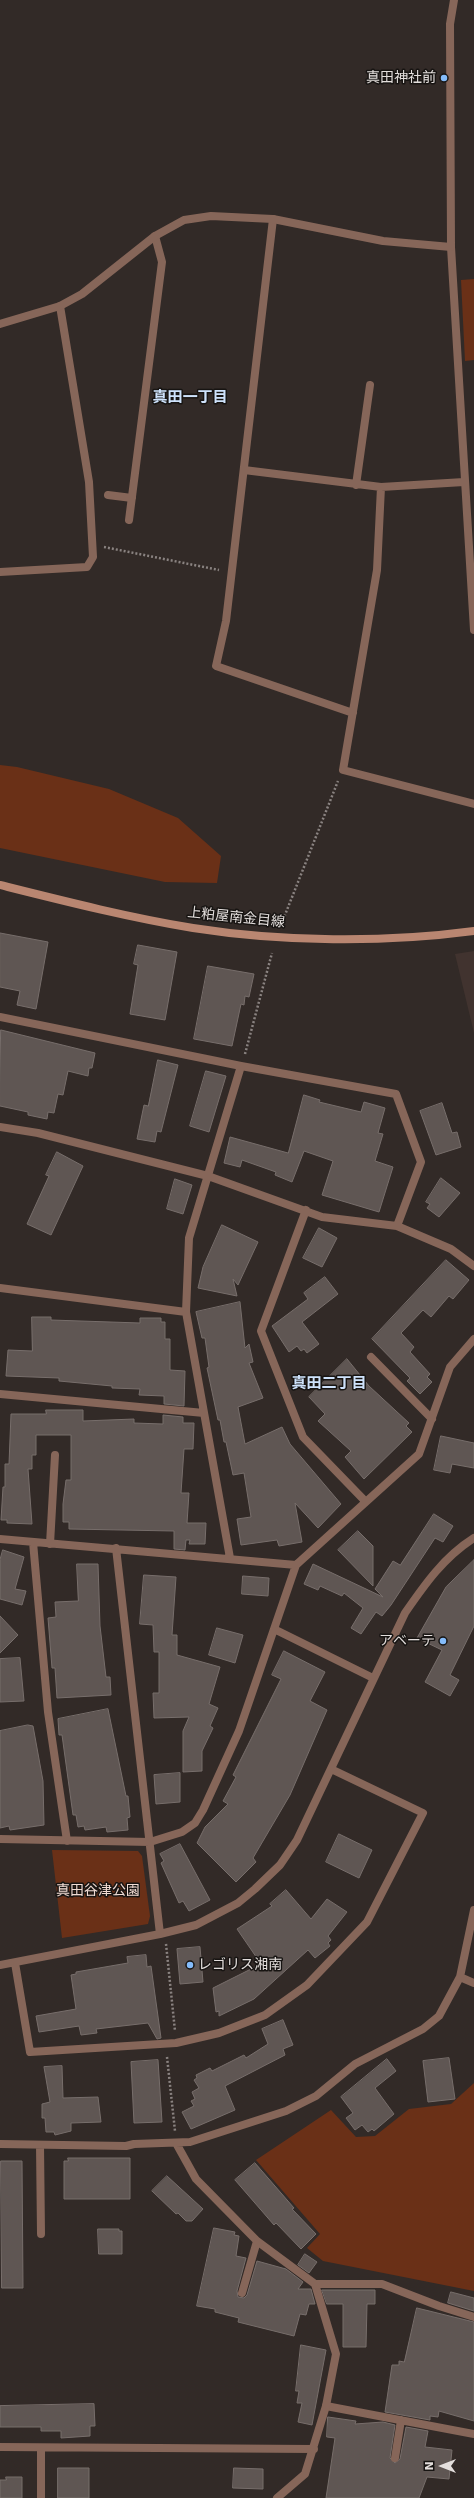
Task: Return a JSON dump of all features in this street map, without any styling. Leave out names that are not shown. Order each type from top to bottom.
[{"type":"main road","name":"上粕屋南金目線","points":[[0,885],[118,914],[193,928],[276,937],[359,938],[444,935],[474,931]]},
{"type":"street","points":[[454,0],[450,24],[451,247],[474,630]]},
{"type":"street","points":[[0,324],[60,306],[82,294],[155,236],[184,220],[211,216],[273,219],[383,241],[451,247]]},
{"type":"street","points":[[273,219],[226,621],[216,666],[353,713]]},
{"type":"street","points":[[129,520],[162,262],[155,236]]},
{"type":"street","points":[[0,572],[87,567],[93,557],[89,482],[60,306]]},
{"type":"street","points":[[356,485],[370,385]]},
{"type":"street","points":[[244,470],[381,487],[464,482]]},
{"type":"street","points":[[381,487],[377,570],[343,770],[474,804]]},
{"type":"street","points":[[108,495],[132,498]]},
{"type":"street","points":[[0,1017],[241,1066],[396,1094],[421,1162],[397,1226]]},
{"type":"street","points":[[230,1558],[186,1312],[189,1238],[241,1066]]},
{"type":"street","points":[[0,1127],[38,1133],[208,1176],[322,1216],[397,1226],[451,1249],[474,1266]]},
{"type":"street","points":[[306,1210],[261,1331],[303,1437],[366,1502]]},
{"type":"street","points":[[0,1288],[186,1312]]},
{"type":"street","points":[[0,1840],[150,1842],[182,1832],[195,1823],[203,1810],[239,1731],[296,1564],[419,1454],[450,1367],[474,1339]]},
{"type":"street","points":[[371,1357],[432,1419]]},
{"type":"street","points":[[0,1394],[204,1413]]},
{"type":"street","points":[[50,1544],[55,1455]]},
{"type":"street","points":[[0,1538],[50,1544],[116,1548],[296,1564]]},
{"type":"street","points":[[0,1965],[160,1934],[196,1925],[238,1903],[268,1878],[280,1865],[297,1840],[405,1613],[428,1580],[447,1558],[474,1538]]},
{"type":"street","points":[[34,1542],[48,1712],[67,1841]]},
{"type":"street","points":[[116,1548],[160,1934]]},
{"type":"street","points":[[274,1629],[373,1678]]},
{"type":"street","points":[[15,1963],[30,2052],[176,2044],[219,2034],[265,2015],[307,1985],[367,1922],[423,1813],[331,1769]]},
{"type":"street","points":[[0,2144],[126,2146],[134,2144],[190,2142],[286,2111],[316,2096],[355,2064],[423,2029],[438,2016],[460,1977],[474,1910]]},
{"type":"street","points":[[460,1977],[474,1983]]},
{"type":"street","points":[[176,2143],[196,2179],[257,2241],[315,2284],[382,2284],[474,2317]]},
{"type":"street","points":[[40,2145],[41,2234]]},
{"type":"street","points":[[242,2293],[257,2241]]},
{"type":"street","points":[[276,2498],[305,2474],[314,2450],[326,2406],[336,2354],[315,2284]]},
{"type":"street","points":[[326,2406],[474,2434]]},
{"type":"street","points":[[395,2458],[401,2420]]},
{"type":"street","points":[[0,2448],[314,2450]]},
{"type":"street","points":[[41,2448],[41,2498]]},
{"type":"path","points":[[92,545],[232,573]]},
{"type":"path","points":[[283,920],[343,770]]},
{"type":"path","points":[[241,1066],[272,953]]},
{"type":"path","points":[[166,1944],[176,2044]]},
{"type":"path","points":[[166,2044],[176,2143]]},
{"type":"shaded area","points":[[474,951],[474,1033],[455,954]]},
{"type":"green space","points":[[474,279],[474,360],[465,361],[461,280]]},
{"type":"green space","points":[[0,765],[17,767],[109,789],[178,818],[221,856],[217,883],[165,882],[0,848]]},
{"type":"green space","name":"真田谷津公園","points":[[52,1850],[138,1851],[142,1856],[150,1916],[148,1924],[62,1938]]},
{"type":"green space","points":[[474,2083],[474,2291],[323,2261],[307,2248],[320,2234],[256,2160],[331,2110],[356,2137],[375,2136],[409,2109],[451,2104]]},
{"type":"building","points":[[0,933],[48,942],[36,1009],[17,1005],[20,991],[0,987]]},
{"type":"building","points":[[138,945],[177,952],[165,1020],[130,1014],[138,965],[134,964]]},
{"type":"building","points":[[208,966],[254,974],[249,997],[245,996],[244,1005],[241,1004],[232,1046],[194,1039]]},
{"type":"building","points":[[1,1030],[95,1053],[92,1068],[89,1068],[88,1076],[68,1071],[63,1095],[58,1094],[54,1113],[48,1112],[47,1119],[28,1115],[28,1112],[0,1106]]},
{"type":"building","points":[[158,1060],[178,1065],[161,1132],[157,1131],[155,1142],[137,1139],[144,1105],[148,1106]]},
{"type":"building","points":[[206,1071],[226,1076],[209,1132],[190,1126]]},
{"type":"building","points":[[304,1095],[320,1100],[319,1102],[361,1112],[364,1102],[385,1108],[378,1133],[383,1134],[375,1161],[393,1167],[379,1212],[322,1195],[333,1161],[304,1151],[292,1182],[275,1175],[276,1172],[242,1160],[240,1167],[224,1163],[230,1137],[288,1153]]},
{"type":"building","points":[[442,1103],[452,1133],[457,1132],[461,1147],[436,1155],[420,1111]]},
{"type":"building","points":[[57,1152],[83,1166],[51,1235],[27,1224],[49,1176],[46,1175]]},
{"type":"building","points":[[441,1178],[460,1193],[439,1217],[427,1208],[430,1204],[426,1202]]},
{"type":"building","points":[[175,1179],[192,1185],[183,1214],[167,1209]]},
{"type":"building","points":[[222,1225],[258,1242],[238,1285],[233,1279],[237,1296],[198,1288],[203,1267]]},
{"type":"building","points":[[319,1228],[337,1238],[322,1267],[303,1258]]},
{"type":"building","points":[[446,1260],[469,1280],[453,1299],[449,1296],[431,1317],[423,1310],[401,1333],[414,1347],[410,1352],[430,1374],[427,1377],[432,1382],[420,1394],[407,1381],[410,1378],[372,1339]]},
{"type":"building","points":[[325,1277],[338,1294],[302,1322],[319,1344],[307,1353],[304,1349],[301,1351],[297,1346],[289,1352],[272,1326],[308,1299],[304,1293]]},
{"type":"building","points":[[240,1302],[245,1348],[249,1344],[253,1362],[249,1363],[263,1398],[238,1407],[245,1444],[282,1427],[290,1444],[341,1504],[318,1528],[295,1503],[302,1542],[279,1546],[277,1540],[241,1545],[237,1519],[251,1517],[244,1473],[233,1475],[220,1420],[218,1420],[207,1368],[209,1367],[205,1338],[202,1338],[196,1312]]},
{"type":"building","points":[[32,1317],[51,1317],[51,1320],[140,1323],[140,1318],[161,1318],[161,1322],[165,1322],[165,1339],[170,1339],[170,1370],[185,1371],[184,1406],[164,1404],[164,1396],[139,1395],[140,1389],[112,1388],[112,1386],[59,1381],[59,1378],[6,1376],[8,1350],[32,1351]]},
{"type":"building","points":[[347,1359],[369,1386],[409,1423],[406,1426],[412,1432],[364,1479],[345,1457],[351,1451],[318,1421],[325,1414],[309,1397]]},
{"type":"building","points":[[46,1410],[83,1410],[83,1421],[134,1419],[134,1423],[163,1424],[163,1415],[183,1417],[183,1423],[194,1423],[193,1449],[184,1449],[181,1493],[189,1493],[187,1523],[206,1523],[205,1544],[189,1544],[190,1540],[186,1540],[185,1550],[174,1549],[174,1531],[69,1529],[69,1522],[63,1522],[63,1504],[66,1480],[71,1480],[71,1435],[36,1435],[36,1455],[32,1455],[32,1469],[28,1469],[32,1524],[7,1523],[7,1520],[1,1520],[3,1487],[5,1487],[5,1464],[9,1464],[11,1414],[46,1414]]},
{"type":"building","points":[[441,1436],[474,1443],[474,1468],[452,1464],[450,1473],[434,1470]]},
{"type":"building","points":[[434,1514],[453,1526],[443,1542],[435,1538],[391,1605],[382,1616],[376,1612],[361,1634],[351,1628],[363,1608],[344,1593],[342,1596],[320,1586],[318,1590],[304,1584],[313,1564],[383,1597],[375,1589],[393,1561],[400,1565]]},
{"type":"building","points":[[358,1531],[373,1546],[373,1586],[338,1550]]},
{"type":"building","points":[[3,1550],[24,1557],[15,1589],[26,1591],[22,1605],[0,1599],[0,1560]]},
{"type":"building","points":[[474,1560],[474,1626],[450,1675],[459,1680],[450,1696],[425,1682],[442,1650],[417,1638],[446,1587]]},
{"type":"building","points":[[77,1564],[98,1564],[100,1626],[106,1677],[110,1677],[111,1695],[57,1698],[55,1668],[52,1668],[48,1618],[56,1617],[55,1602],[78,1601]]},
{"type":"building","points":[[144,1575],[176,1577],[172,1635],[177,1635],[177,1655],[220,1667],[209,1704],[218,1708],[210,1726],[213,1728],[202,1751],[202,1771],[183,1772],[183,1731],[189,1717],[154,1718],[153,1693],[159,1693],[159,1652],[154,1652],[153,1625],[140,1624]]},
{"type":"building","points":[[243,1576],[269,1578],[268,1596],[242,1594]]},
{"type":"building","points":[[0,1616],[18,1635],[0,1653]]},
{"type":"building","points":[[217,1628],[243,1635],[235,1663],[209,1655]]},
{"type":"building","points":[[284,1651],[325,1672],[310,1701],[327,1710],[290,1795],[253,1858],[256,1862],[236,1882],[197,1843],[205,1827],[228,1804],[223,1801],[236,1777],[233,1775],[281,1679],[272,1675]]},
{"type":"building","points":[[20,1658],[24,1701],[0,1702],[0,1659]]},
{"type":"building","points":[[108,1709],[126,1796],[128,1796],[130,1817],[127,1818],[128,1830],[107,1832],[106,1827],[85,1830],[84,1826],[78,1827],[76,1815],[73,1815],[62,1735],[59,1735],[58,1719]]},
{"type":"building","points":[[28,1725],[33,1726],[43,1781],[44,1825],[10,1830],[9,1826],[0,1828],[0,1731]]},
{"type":"building","points":[[180,1773],[180,1802],[156,1804],[154,1775]]},
{"type":"building","points":[[339,1834],[372,1850],[359,1878],[326,1862]]},
{"type":"building","points":[[180,1844],[210,1900],[189,1911],[183,1901],[179,1903],[161,1863],[164,1861],[160,1854]]},
{"type":"building","points":[[286,1890],[311,1919],[327,1899],[347,1912],[328,1936],[331,1940],[328,1943],[330,1946],[315,1958],[308,1950],[254,1999],[219,2016],[219,2011],[216,2012],[213,1988],[261,1964],[237,1929],[272,1906],[270,1904]]},
{"type":"building","name":"レゴリス湘南","points":[[200,1947],[203,1982],[180,1984],[177,1949]]},
{"type":"building","points":[[146,1955],[147,1967],[151,1966],[161,2038],[157,2039],[148,2023],[96,2029],[97,2033],[81,2035],[79,2026],[39,2032],[36,2016],[76,2009],[71,1975],[76,1974],[76,1972],[128,1963],[127,1957]]},
{"type":"building","points":[[283,2020],[293,2045],[283,2049],[285,2055],[225,2086],[235,2110],[191,2129],[182,2112],[194,2106],[191,2101],[195,2099],[192,2092],[199,2088],[194,2080],[197,2078],[196,2075],[210,2068],[212,2071],[244,2055],[246,2058],[268,2044],[262,2029]]},
{"type":"building","points":[[449,2058],[455,2099],[428,2102],[423,2061]]},
{"type":"building","points":[[387,2059],[396,2071],[375,2088],[394,2114],[374,2131],[372,2129],[368,2132],[362,2125],[355,2130],[346,2118],[353,2113],[341,2097]]},
{"type":"building","points":[[158,2060],[162,2122],[134,2123],[131,2062]]},
{"type":"building","points":[[62,2066],[63,2098],[98,2097],[101,2122],[71,2123],[71,2131],[55,2135],[54,2132],[46,2132],[45,2118],[42,2118],[42,2104],[50,2102],[44,2067]]},
{"type":"building","points":[[68,2158],[130,2158],[130,2199],[64,2199],[64,2161],[68,2161]]},
{"type":"building","points":[[1,2161],[22,2161],[23,2288],[2,2288]]},
{"type":"building","points":[[255,2163],[294,2208],[292,2209],[316,2234],[301,2249],[276,2223],[274,2225],[235,2180]]},
{"type":"building","points":[[167,2176],[203,2209],[192,2221],[186,2221],[178,2213],[176,2214],[152,2191]]},
{"type":"building","points":[[214,2228],[235,2232],[234,2235],[239,2236],[236,2256],[246,2258],[237,2291],[238,2297],[244,2298],[247,2295],[257,2261],[286,2269],[303,2282],[298,2289],[311,2289],[315,2304],[309,2304],[306,2315],[300,2314],[294,2336],[238,2322],[239,2318],[215,2312],[215,2309],[197,2306]]},
{"type":"building","points":[[98,2229],[119,2229],[119,2231],[122,2231],[122,2254],[99,2254]]},
{"type":"building","points":[[305,2254],[317,2262],[309,2273],[298,2265]]},
{"type":"building","points":[[322,2290],[375,2290],[375,2304],[367,2304],[366,2347],[343,2347],[343,2304],[327,2304]]},
{"type":"building","points":[[451,2292],[474,2298],[474,2311],[448,2303]]},
{"type":"building","points":[[417,2308],[474,2322],[474,2421],[439,2411],[438,2417],[430,2416],[430,2420],[385,2412],[392,2365],[399,2365],[399,2361],[404,2362]]},
{"type":"building","points":[[301,2345],[326,2350],[312,2425],[298,2422],[302,2403],[297,2403],[299,2391],[296,2391]]},
{"type":"building","points":[[94,2404],[95,2426],[90,2426],[90,2436],[61,2438],[61,2431],[41,2431],[41,2427],[0,2427],[0,2406]]},
{"type":"building","points":[[328,2417],[356,2421],[355,2424],[383,2422],[395,2425],[390,2458],[395,2463],[400,2459],[406,2427],[428,2431],[425,2447],[452,2450],[449,2479],[427,2477],[419,2498],[326,2498],[335,2438],[327,2437]]},
{"type":"building","points":[[58,2468],[89,2468],[89,2498],[58,2498]]},
{"type":"building","points":[[234,2468],[263,2469],[263,2489],[233,2488]]},
{"type":"building","points":[[6,2477],[22,2477],[22,2498],[0,2498],[0,2480],[6,2480]]},
{"type":"place","name":"真田神社前","points":[[444,78]]},
{"type":"place","name":"アベーテ","points":[[443,1641]]},
{"type":"place","name":"レゴリス湘南","points":[[190,1965]]},
{"type":"district","name":"真田一丁目","points":[[190,398]]},
{"type":"district","name":"真田二丁目","points":[[329,1384]]}]
